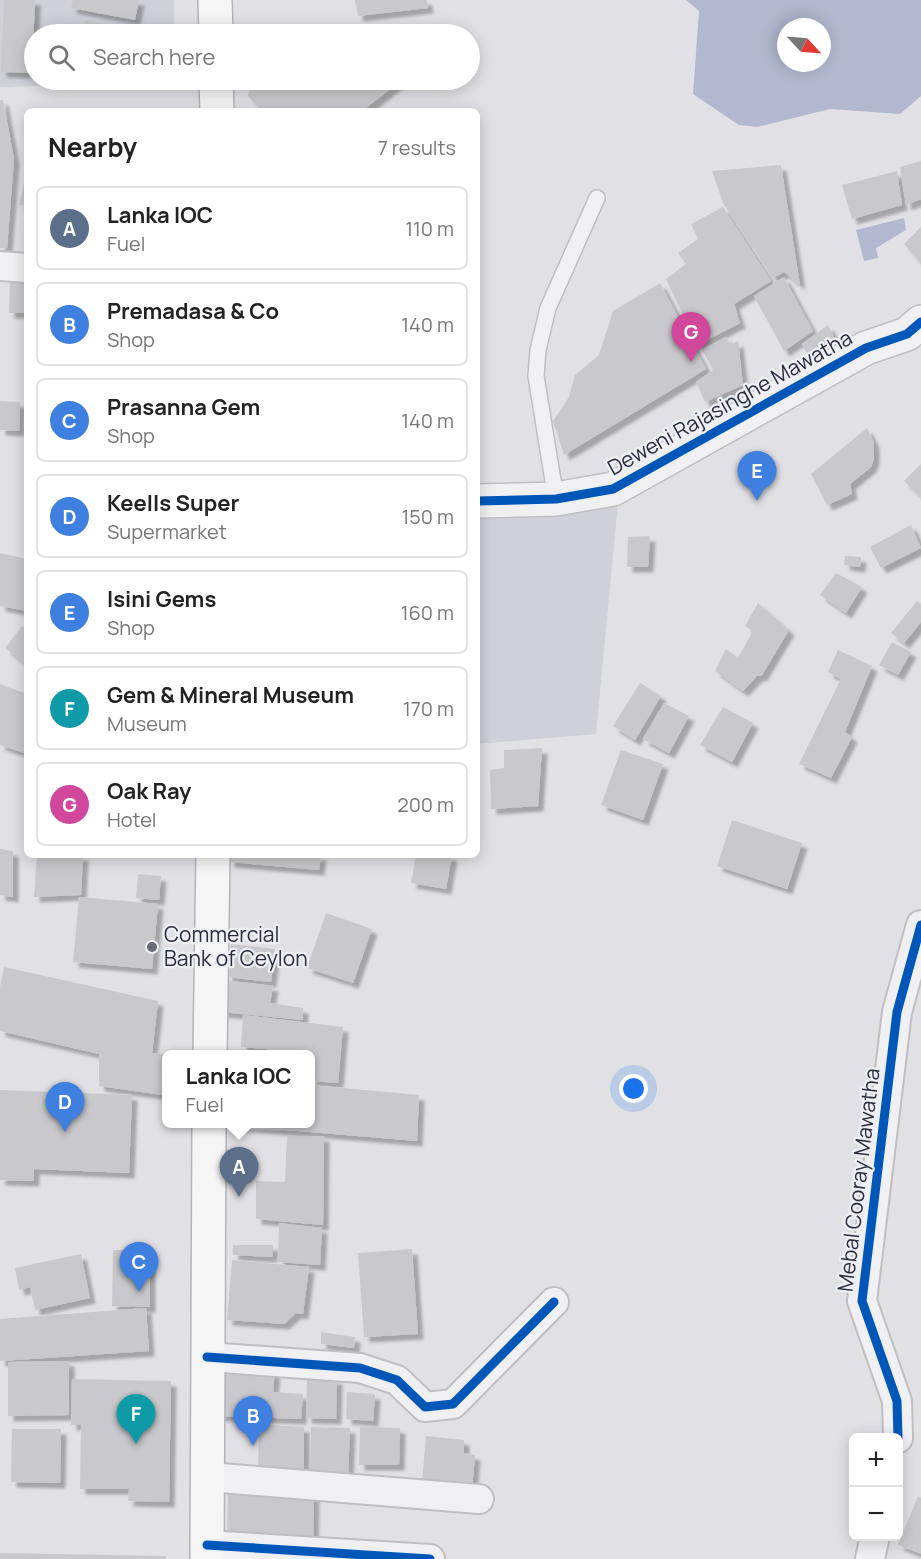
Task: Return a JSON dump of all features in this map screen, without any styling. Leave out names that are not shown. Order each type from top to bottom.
[{"type":"highway","points":[[215,0],[216,24]]},
{"type":"highway","points":[[216,90],[217,108]]},
{"type":"highway","points":[[210,1050],[213,858]]},
{"type":"highway","points":[[207,1552],[209,1128]]},
{"type":"street","points":[[0,266],[24,268]]},
{"type":"street","name":"Deweni Rajasinghe Mawatha","points":[[480,501],[556,499],[613,489],[866,348],[908,334],[921,322]]},
{"type":"street","name":"Mebal Cooray Mawatha","points":[[898,1433],[897,1401],[862,1301],[897,1012],[921,925]]},
{"type":"street","points":[[207,1357],[360,1368],[397,1380],[425,1407],[453,1404],[554,1302]]},
{"type":"street","points":[[208,1477],[479,1499]]},
{"type":"street","points":[[870,1559],[874,1541]]},
{"type":"street","points":[[207,1552],[430,1559]]},
{"type":"lane","points":[[556,499],[536,376],[538,351],[548,308],[597,198]]},
{"type":"shaded area","points":[[0,0],[174,0],[174,24],[24,24],[24,86],[0,87]]},
{"type":"shaded area","points":[[618,503],[596,734],[480,744],[480,516]]},
{"type":"water","points":[[686,0],[921,0],[921,96],[900,114],[830,109],[757,127],[739,125],[693,94],[699,11]]},
{"type":"water","points":[[904,218],[906,230],[876,248],[878,258],[864,261],[856,230]]},
{"type":"building","points":[[4,0],[35,0],[34,24],[24,24],[24,73],[1,72]]},
{"type":"building","points":[[73,0],[139,0],[135,20],[71,8]]},
{"type":"building","points":[[355,0],[427,0],[428,8],[358,16]]},
{"type":"building","points":[[85,20],[105,24],[84,24]]},
{"type":"building","points":[[250,90],[389,90],[366,108],[259,108],[248,96]]},
{"type":"building","points":[[0,100],[3,100],[14,159],[7,248],[0,248]]},
{"type":"building","points":[[921,161],[921,199],[906,205],[900,167]]},
{"type":"building","points":[[781,165],[800,285],[784,272],[773,278],[723,203],[712,171]]},
{"type":"building","points":[[897,171],[902,205],[852,219],[842,185]]},
{"type":"building","points":[[24,183],[24,206],[19,205]]},
{"type":"building","points":[[723,207],[771,281],[734,304],[740,323],[697,345],[666,279],[686,264],[678,253],[698,239],[691,224]]},
{"type":"building","points":[[921,227],[921,264],[904,244]]},
{"type":"building","points":[[784,277],[813,331],[784,351],[754,296]]},
{"type":"building","points":[[10,278],[24,278],[24,313],[9,313]]},
{"type":"building","points":[[660,283],[706,369],[564,455],[553,421],[569,397],[575,375],[599,355],[613,311]]},
{"type":"building","points":[[828,325],[837,344],[811,361],[802,344]]},
{"type":"building","points":[[726,337],[731,345],[738,341],[743,385],[705,402],[696,382],[713,370],[702,350]]},
{"type":"building","points":[[0,401],[20,402],[19,431],[0,430]]},
{"type":"building","points":[[867,428],[874,443],[874,459],[871,467],[850,484],[852,494],[827,505],[811,474]]},
{"type":"building","points":[[921,464],[921,497],[904,481]]},
{"type":"building","points":[[911,525],[921,548],[881,568],[870,547]]},
{"type":"building","points":[[650,536],[648,567],[627,567],[628,537]]},
{"type":"building","points":[[0,553],[24,558],[24,610],[0,606]]},
{"type":"building","points":[[845,556],[861,557],[860,567],[844,565]]},
{"type":"building","points":[[836,573],[862,587],[846,613],[820,595]]},
{"type":"building","points":[[917,601],[921,604],[921,622],[904,643],[891,633]]},
{"type":"building","points":[[758,603],[789,630],[762,675],[757,676],[743,691],[715,671],[726,649],[738,658],[753,631],[745,626]]},
{"type":"building","points":[[22,626],[24,627],[24,663],[5,648]]},
{"type":"building","points":[[892,642],[911,652],[898,675],[879,665]]},
{"type":"building","points":[[838,650],[872,666],[845,732],[852,737],[831,778],[799,764],[841,679],[828,672]]},
{"type":"building","points":[[640,683],[661,696],[635,740],[613,726]]},
{"type":"building","points":[[0,684],[24,693],[24,753],[0,745]]},
{"type":"building","points":[[664,703],[689,716],[669,753],[643,739]]},
{"type":"building","points":[[723,707],[753,723],[732,762],[700,745]]},
{"type":"building","points":[[542,748],[538,806],[491,809],[490,770],[504,768],[504,750]]},
{"type":"building","points":[[621,750],[663,764],[643,820],[601,805]]},
{"type":"building","points":[[732,820],[802,843],[787,889],[717,866]]},
{"type":"building","points":[[0,849],[13,851],[13,897],[0,895]]},
{"type":"building","points":[[37,858],[83,858],[81,895],[34,897]]},
{"type":"building","points":[[229,858],[321,858],[319,870],[229,862]]},
{"type":"building","points":[[415,858],[451,858],[446,889],[411,883]]},
{"type":"building","points":[[138,874],[161,876],[159,900],[136,898]]},
{"type":"building","points":[[79,897],[158,904],[152,969],[73,962]]},
{"type":"building","points":[[326,913],[372,929],[353,983],[307,968]]},
{"type":"building","points":[[231,944],[275,949],[271,982],[227,977]]},
{"type":"building","points":[[4,967],[158,1001],[152,1053],[162,1054],[162,1095],[99,1086],[99,1054],[0,1031],[0,987]]},
{"type":"building","points":[[222,980],[273,986],[270,1003],[303,1008],[303,1020],[221,1012]]},
{"type":"building","points":[[243,1015],[343,1027],[338,1083],[315,1081],[315,1050],[241,1047]]},
{"type":"building","points":[[315,1085],[419,1095],[417,1141],[262,1128],[315,1128]]},
{"type":"building","points":[[0,1090],[132,1095],[129,1173],[34,1169],[34,1181],[0,1180]]},
{"type":"building","points":[[287,1136],[324,1136],[323,1225],[256,1219],[256,1181],[285,1182]]},
{"type":"building","points":[[279,1223],[322,1228],[320,1265],[278,1262]]},
{"type":"building","points":[[233,1245],[273,1245],[272,1257],[233,1255]]},
{"type":"building","points":[[412,1249],[418,1334],[364,1337],[358,1253]]},
{"type":"building","points":[[113,1250],[150,1250],[150,1307],[112,1306]]},
{"type":"building","points":[[81,1254],[90,1298],[35,1310],[30,1287],[19,1290],[15,1268]]},
{"type":"building","points":[[232,1260],[309,1267],[303,1314],[296,1313],[284,1324],[227,1320]]},
{"type":"building","points":[[146,1308],[149,1351],[0,1361],[0,1319]]},
{"type":"building","points":[[321,1332],[355,1337],[354,1348],[321,1344]]},
{"type":"building","points":[[69,1361],[69,1415],[8,1416],[8,1362]]},
{"type":"building","points":[[221,1366],[275,1369],[273,1392],[303,1394],[301,1419],[219,1416]]},
{"type":"building","points":[[307,1378],[337,1379],[336,1419],[306,1418]]},
{"type":"building","points":[[72,1379],[171,1381],[169,1502],[128,1501],[129,1489],[80,1489],[81,1425],[71,1425]]},
{"type":"building","points":[[347,1392],[375,1394],[373,1421],[346,1419]]},
{"type":"building","points":[[259,1424],[304,1427],[304,1476],[258,1468]]},
{"type":"building","points":[[311,1427],[350,1428],[348,1476],[310,1475]]},
{"type":"building","points":[[360,1427],[400,1428],[399,1465],[359,1465]]},
{"type":"building","points":[[12,1429],[61,1429],[60,1483],[11,1482]]},
{"type":"building","points":[[426,1436],[464,1440],[464,1453],[475,1455],[472,1490],[422,1482]]},
{"type":"building","points":[[228,1489],[314,1491],[313,1541],[227,1538]]},
{"type":"building","points":[[918,1496],[921,1498],[921,1554],[898,1545],[900,1541],[903,1541],[903,1533]]},
{"type":"building","points":[[0,1553],[166,1556],[166,1559],[0,1559]]},
{"type":"cycle path","points":[[480,501],[556,499],[613,489],[866,348],[907,334],[921,322]]},
{"type":"cycle path","points":[[898,1433],[897,1401],[862,1301],[897,1012],[921,925]]},
{"type":"cycle path","points":[[207,1357],[360,1368],[397,1380],[425,1407],[453,1404],[554,1302]]},
{"type":"cycle path","points":[[207,1545],[430,1559]]},
{"type":"place","name":"Oak Ray","points":[[691,362]]},
{"type":"place","name":"Isini Gems","points":[[757,501]]},
{"type":"place","name":"Commercial Bank of Ceylon","points":[[152,947]]},
{"type":"place","name":"Keells Super","points":[[65,1132]]},
{"type":"place","name":"Lanka IOC","points":[[239,1197]]},
{"type":"place","name":"Prasanna Gem","points":[[139,1292]]},
{"type":"place","name":"Gem & Mineral Museum","points":[[136,1444]]},
{"type":"place","name":"Premadasa & Co","points":[[253,1446]]}]
